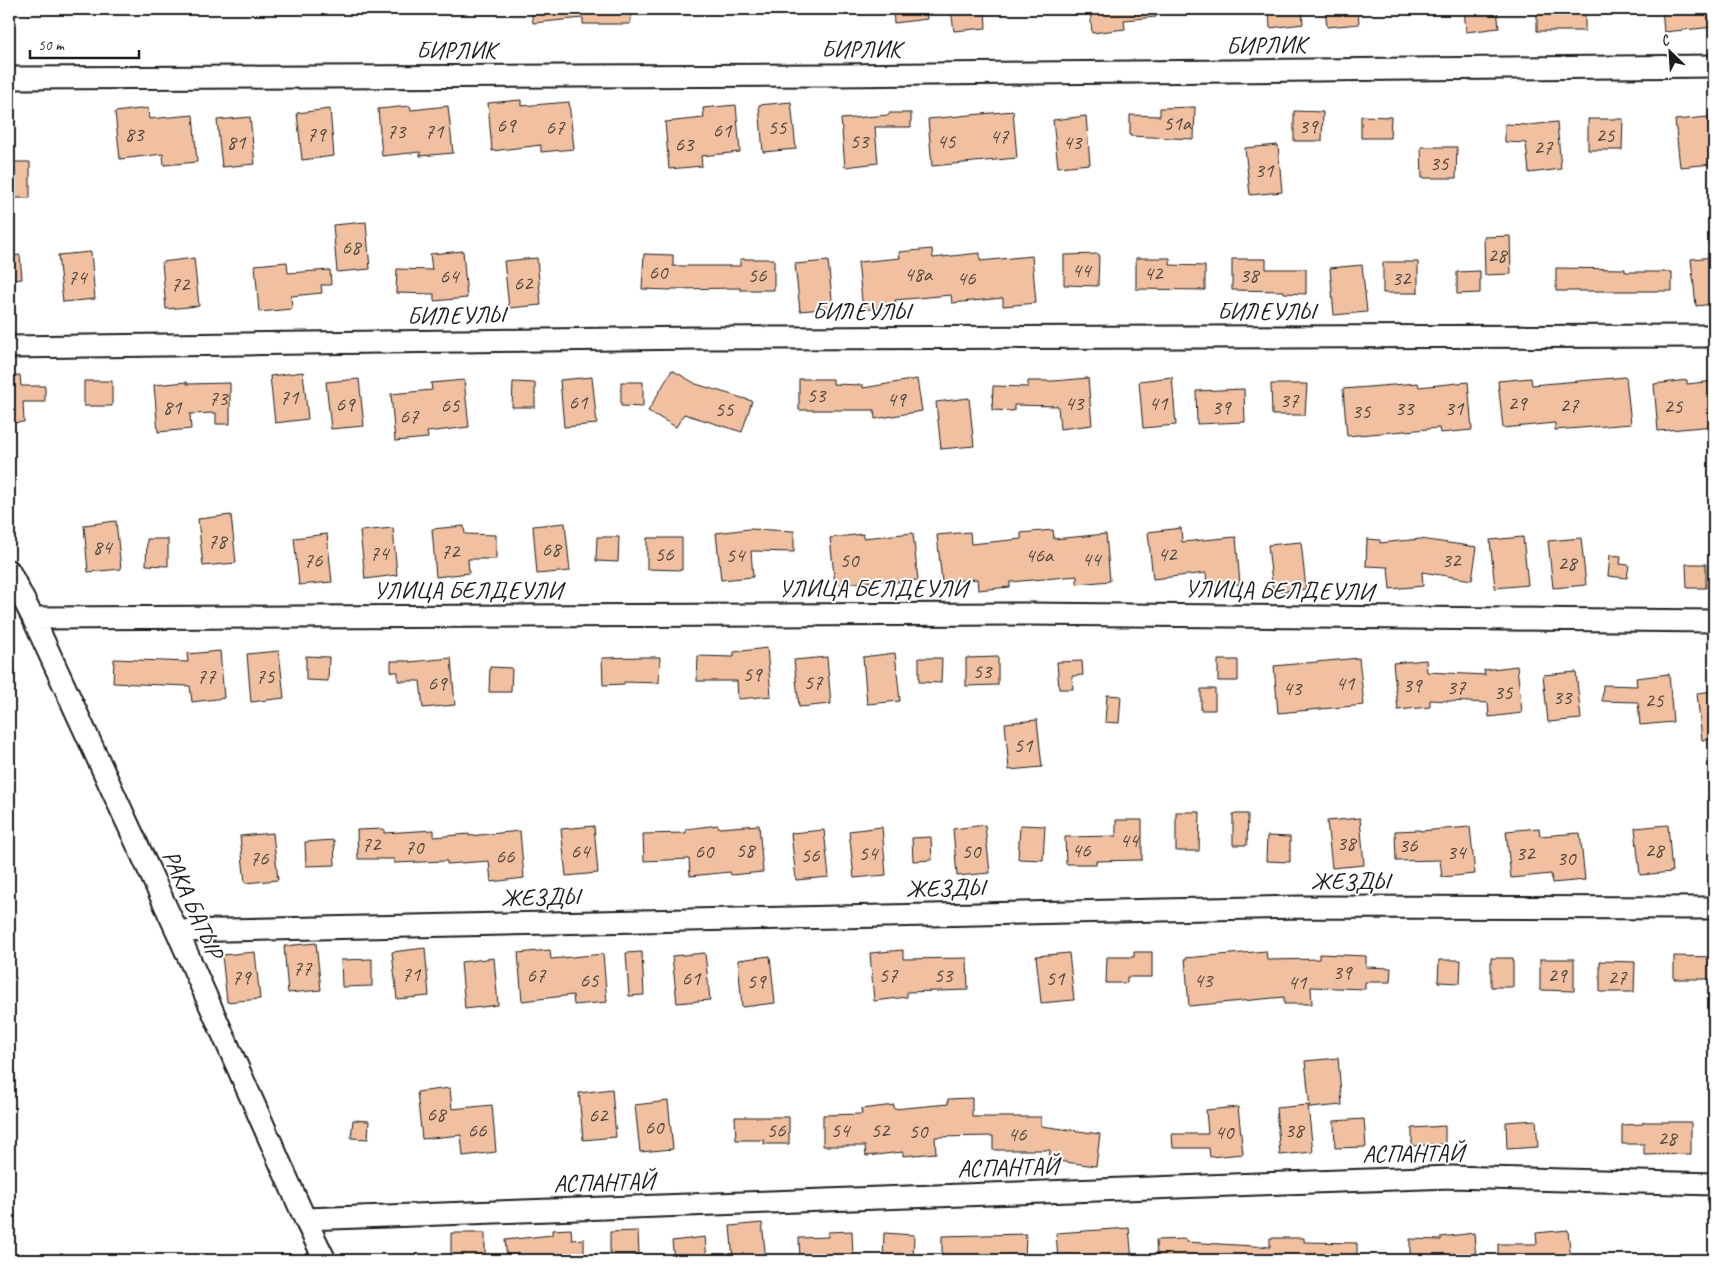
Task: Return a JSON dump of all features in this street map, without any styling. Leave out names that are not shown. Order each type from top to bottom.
[{"type":"street","name":"БИРЛИК","points":[[9,78],[836,75],[1714,66]]},
{"type":"street","name":"БИЛЕУЛЫ","points":[[9,347],[697,338],[1714,336]]},
{"type":"street","name":"РАКА БАТЫР","points":[[9,572],[177,931],[325,1260]]},
{"type":"street","name":"УЛИЦА БЕЛДЕУЛИ","points":[[32,618],[1029,614],[1714,620]]},
{"type":"street","name":"ЖЕЗДЫ","points":[[177,931],[1301,907],[1714,908]]},
{"type":"street","name":"АСПАНТАЙ","points":[[305,1219],[1452,1177],[1714,1184]]},
{"type":"building","points":[[531,9],[631,9],[630,24],[583,24],[583,18],[533,23]]},
{"type":"building","points":[[893,9],[926,9],[927,19],[894,23]]},
{"type":"building","points":[[951,9],[985,9],[986,28],[954,31]]},
{"type":"building","points":[[1090,9],[1155,9],[1156,17],[1124,20],[1125,29],[1092,33]]},
{"type":"building","points":[[1269,9],[1302,9],[1303,24],[1270,28]]},
{"type":"building","points":[[1325,9],[1358,9],[1359,24],[1327,27]]},
{"type":"building","points":[[1464,9],[1497,9],[1499,28],[1466,32]]},
{"type":"building","points":[[1537,9],[1585,9],[1585,31],[1537,31]]},
{"type":"building","points":[[1662,9],[1714,9],[1714,27],[1664,32]]},
{"type":"building","points":[[521,100],[521,106],[569,102],[574,149],[541,152],[541,145],[492,151],[488,103]]},
{"type":"building","points":[[791,102],[796,149],[763,152],[759,105]]},
{"type":"building","points":[[736,105],[740,152],[701,156],[702,166],[669,169],[665,122],[704,118],[703,108]]},
{"type":"building","points":[[410,106],[411,110],[448,106],[453,153],[420,156],[420,152],[382,156],[378,109]]},
{"type":"building","points":[[1195,107],[1194,139],[1130,136],[1130,115],[1160,116],[1160,108]]},
{"type":"building","points":[[148,108],[149,119],[193,115],[197,162],[164,165],[163,154],[120,159],[115,112]]},
{"type":"building","points":[[330,109],[334,156],[302,160],[297,113]]},
{"type":"building","points":[[1013,111],[1017,158],[932,166],[928,119]]},
{"type":"building","points":[[1294,111],[1323,112],[1322,141],[1294,141]]},
{"type":"building","points":[[889,113],[911,113],[911,127],[875,127],[878,163],[845,167],[841,119],[889,115]]},
{"type":"building","points":[[1086,116],[1090,164],[1058,167],[1053,120]]},
{"type":"building","points":[[1361,116],[1391,117],[1390,138],[1361,138]]},
{"type":"building","points":[[250,117],[255,164],[222,167],[217,120]]},
{"type":"building","points":[[1708,117],[1713,164],[1680,167],[1675,120]]},
{"type":"building","points":[[1588,119],[1623,119],[1622,150],[1588,150]]},
{"type":"building","points":[[1557,122],[1561,169],[1529,173],[1526,143],[1505,142],[1505,124],[1529,125]]},
{"type":"building","points":[[1278,145],[1282,192],[1250,195],[1245,148]]},
{"type":"building","points":[[1421,147],[1457,147],[1456,178],[1422,178]]},
{"type":"building","points":[[9,162],[30,162],[30,198],[9,198]]},
{"type":"building","points":[[366,222],[370,269],[337,272],[333,225]]},
{"type":"building","points":[[1510,236],[1511,274],[1485,275],[1484,237]]},
{"type":"building","points":[[932,249],[933,258],[980,253],[980,261],[1032,256],[1036,303],[1003,306],[1003,298],[952,303],[951,295],[895,300],[896,306],[863,310],[858,262],[900,258],[899,252]]},
{"type":"building","points":[[463,251],[467,298],[434,301],[434,294],[396,293],[397,269],[432,270],[430,254]]},
{"type":"building","points":[[91,252],[95,299],[63,302],[58,255]]},
{"type":"building","points":[[644,254],[673,255],[673,266],[740,266],[740,259],[774,259],[774,290],[740,290],[740,288],[642,289]]},
{"type":"building","points":[[1099,254],[1098,286],[1064,285],[1064,255]]},
{"type":"building","points":[[20,255],[22,279],[10,280],[9,256]]},
{"type":"building","points":[[1714,257],[1714,304],[1696,306],[1691,259]]},
{"type":"building","points":[[194,258],[199,306],[166,309],[162,262]]},
{"type":"building","points":[[537,258],[541,305],[509,308],[504,261]]},
{"type":"building","points":[[1136,258],[1170,258],[1170,265],[1205,266],[1205,290],[1136,289]]},
{"type":"building","points":[[1232,259],[1266,259],[1266,269],[1306,269],[1306,294],[1284,293],[1284,291],[1232,290]]},
{"type":"building","points":[[828,261],[833,308],[800,311],[795,264]]},
{"type":"building","points":[[287,262],[288,273],[330,270],[331,285],[321,285],[322,293],[291,296],[292,309],[259,312],[255,265]]},
{"type":"building","points":[[1383,262],[1418,262],[1418,293],[1383,293]]},
{"type":"building","points":[[1362,265],[1367,312],[1334,315],[1330,268]]},
{"type":"building","points":[[1556,268],[1625,269],[1625,272],[1672,272],[1672,291],[1556,291]]},
{"type":"building","points":[[1480,271],[1480,293],[1457,294],[1457,272]]},
{"type":"building","points":[[672,370],[696,384],[752,401],[742,432],[684,414],[676,427],[648,411]]},
{"type":"building","points":[[303,372],[308,419],[275,423],[270,376]]},
{"type":"building","points":[[20,375],[21,386],[45,386],[45,402],[23,402],[24,422],[9,423],[9,376]]},
{"type":"building","points":[[592,377],[597,424],[564,427],[560,380]]},
{"type":"building","points":[[1172,377],[1176,425],[1143,428],[1139,381]]},
{"type":"building","points":[[1626,377],[1631,424],[1555,430],[1555,423],[1503,428],[1498,381],[1531,378],[1532,385]]},
{"type":"building","points":[[1088,378],[1092,425],[1060,429],[1058,406],[1014,405],[1014,411],[992,410],[993,386],[1028,387],[1028,381]]},
{"type":"building","points":[[359,379],[364,426],[331,429],[326,382]]},
{"type":"building","points":[[799,379],[833,379],[833,384],[863,385],[863,388],[917,379],[922,411],[875,419],[874,410],[799,410]]},
{"type":"building","points":[[464,380],[469,427],[427,432],[428,438],[395,441],[391,394],[432,390],[431,383]]},
{"type":"building","points":[[1687,380],[1687,384],[1714,381],[1714,426],[1658,431],[1654,384]]},
{"type":"building","points":[[84,381],[112,381],[112,406],[84,406]]},
{"type":"building","points":[[187,382],[187,384],[230,383],[230,424],[216,424],[216,413],[190,414],[191,429],[158,432],[154,385]]},
{"type":"building","points":[[513,382],[535,383],[535,407],[512,407]]},
{"type":"building","points":[[621,382],[643,382],[643,407],[621,406]]},
{"type":"building","points":[[1468,382],[1472,430],[1440,433],[1439,428],[1347,436],[1343,389],[1418,383],[1419,387]]},
{"type":"building","points":[[1271,384],[1307,384],[1305,415],[1272,415]]},
{"type":"building","points":[[1244,389],[1245,422],[1197,424],[1196,391]]},
{"type":"building","points":[[969,398],[974,446],[941,449],[936,402]]},
{"type":"building","points":[[231,515],[236,563],[203,566],[198,519]]},
{"type":"building","points":[[116,521],[121,569],[88,572],[84,525]]},
{"type":"building","points":[[565,523],[570,571],[537,574],[533,526]]},
{"type":"building","points":[[464,526],[465,534],[496,535],[496,559],[468,559],[469,573],[436,577],[432,529]]},
{"type":"building","points":[[393,528],[397,575],[365,579],[360,531]]},
{"type":"building","points":[[1181,528],[1182,542],[1236,537],[1240,584],[1207,588],[1206,573],[1153,579],[1148,532]]},
{"type":"building","points":[[749,529],[794,531],[794,552],[751,551],[753,577],[721,580],[716,533]]},
{"type":"building","points":[[1053,530],[1054,539],[1106,534],[1110,581],[1077,584],[1077,576],[1010,582],[1010,587],[978,590],[977,579],[942,582],[937,535],[970,532],[971,544],[1021,539],[1021,533]]},
{"type":"building","points":[[913,533],[918,580],[885,583],[885,580],[835,585],[830,538],[863,534],[863,538]]},
{"type":"building","points":[[327,534],[332,582],[299,585],[294,538]]},
{"type":"building","points":[[597,537],[619,537],[618,562],[596,561]]},
{"type":"building","points":[[1523,537],[1528,585],[1495,588],[1490,540]]},
{"type":"building","points":[[647,538],[682,538],[682,570],[647,569]]},
{"type":"building","points":[[1581,538],[1586,585],[1553,588],[1548,541]]},
{"type":"building","points":[[147,539],[168,539],[168,566],[146,565]]},
{"type":"building","points":[[1367,539],[1380,540],[1380,543],[1420,539],[1477,547],[1472,580],[1422,572],[1423,586],[1390,589],[1388,567],[1366,566]]},
{"type":"building","points":[[1301,542],[1306,589],[1273,592],[1268,545]]},
{"type":"building","points":[[1610,555],[1621,556],[1620,564],[1629,565],[1627,578],[1608,576]]},
{"type":"building","points":[[1686,564],[1706,564],[1706,588],[1687,588]]},
{"type":"building","points":[[767,648],[771,696],[738,699],[737,681],[697,681],[698,656],[734,657],[734,652]]},
{"type":"building","points":[[220,651],[224,698],[192,702],[190,686],[113,683],[114,659],[188,662],[187,654]]},
{"type":"building","points":[[279,651],[284,698],[251,702],[247,654]]},
{"type":"building","points":[[895,653],[900,701],[867,704],[863,657]]},
{"type":"building","points":[[306,656],[329,657],[328,681],[306,680]]},
{"type":"building","points":[[660,657],[659,683],[624,682],[624,684],[603,685],[602,658]]},
{"type":"building","points":[[827,657],[831,704],[799,707],[794,660]]},
{"type":"building","points":[[998,657],[998,685],[966,686],[966,658]]},
{"type":"building","points":[[451,658],[455,705],[423,708],[420,681],[398,681],[398,672],[391,672],[391,661],[410,662]]},
{"type":"building","points":[[919,658],[942,658],[941,683],[919,682]]},
{"type":"building","points":[[1359,658],[1364,705],[1278,713],[1274,666]]},
{"type":"building","points":[[1218,660],[1238,660],[1238,681],[1218,681]]},
{"type":"building","points":[[1426,660],[1427,672],[1485,675],[1484,670],[1517,666],[1522,713],[1489,717],[1488,703],[1430,700],[1430,707],[1398,710],[1393,663]]},
{"type":"building","points":[[1082,661],[1083,675],[1072,676],[1073,689],[1059,689],[1057,662]]},
{"type":"building","points":[[490,667],[512,668],[511,692],[489,692]]},
{"type":"building","points":[[1576,672],[1581,719],[1548,722],[1543,675]]},
{"type":"building","points":[[1669,674],[1673,722],[1640,725],[1638,702],[1602,701],[1603,685],[1637,686],[1636,678]]},
{"type":"building","points":[[1201,689],[1215,689],[1215,710],[1201,710]]},
{"type":"building","points":[[1714,691],[1714,739],[1702,740],[1697,693]]},
{"type":"building","points":[[1107,695],[1121,696],[1119,723],[1105,722]]},
{"type":"building","points":[[1037,720],[1042,767],[1009,770],[1005,723]]},
{"type":"building","points":[[1176,812],[1200,812],[1199,851],[1176,851]]},
{"type":"building","points":[[1233,814],[1248,814],[1247,845],[1233,845]]},
{"type":"building","points":[[1360,818],[1364,865],[1332,868],[1327,821]]},
{"type":"building","points":[[1116,820],[1142,820],[1142,860],[1096,861],[1096,864],[1066,864],[1065,837],[1116,836]]},
{"type":"building","points":[[718,825],[719,828],[759,825],[763,872],[731,875],[730,872],[690,876],[689,859],[644,861],[643,834],[686,833],[686,829]]},
{"type":"building","points":[[985,825],[990,873],[957,876],[953,829]]},
{"type":"building","points":[[1020,825],[1045,826],[1043,860],[1018,859]]},
{"type":"building","points":[[1668,825],[1672,872],[1640,875],[1635,828]]},
{"type":"building","points":[[594,826],[598,873],[566,876],[561,829]]},
{"type":"building","points":[[882,827],[886,875],[854,878],[849,831]]},
{"type":"building","points":[[1470,827],[1475,874],[1442,877],[1440,860],[1396,861],[1395,831]]},
{"type":"building","points":[[1539,828],[1540,836],[1580,833],[1585,880],[1552,883],[1551,874],[1511,878],[1506,831]]},
{"type":"building","points":[[384,829],[384,833],[434,830],[434,837],[520,831],[524,878],[491,882],[489,861],[447,864],[447,861],[394,863],[394,859],[358,859],[357,830]]},
{"type":"building","points":[[824,830],[829,877],[796,880],[791,833]]},
{"type":"building","points":[[273,833],[278,880],[245,883],[240,836]]},
{"type":"building","points":[[1267,836],[1290,837],[1290,862],[1266,861]]},
{"type":"building","points":[[931,837],[932,860],[913,861],[912,838]]},
{"type":"building","points":[[334,840],[335,865],[306,866],[305,842]]},
{"type":"building","points":[[316,943],[321,990],[288,993],[284,946]]},
{"type":"building","points":[[425,948],[429,996],[397,999],[392,952]]},
{"type":"building","points":[[550,950],[551,959],[603,954],[607,1002],[574,1005],[573,995],[522,1001],[518,953]]},
{"type":"building","points":[[903,950],[903,959],[967,958],[968,990],[907,992],[907,997],[874,1001],[870,953]]},
{"type":"building","points":[[1266,951],[1267,960],[1319,959],[1319,954],[1366,956],[1366,967],[1391,968],[1390,982],[1365,982],[1365,989],[1311,987],[1312,1004],[1284,1004],[1284,997],[1189,1006],[1185,958]]},
{"type":"building","points":[[255,952],[260,999],[227,1002],[222,955]]},
{"type":"building","points":[[642,952],[644,995],[629,996],[626,953]]},
{"type":"building","points":[[1134,952],[1152,952],[1152,977],[1127,977],[1127,983],[1106,983],[1107,957],[1134,957]]},
{"type":"building","points":[[705,953],[710,1000],[677,1003],[672,956]]},
{"type":"building","points":[[1069,953],[1074,1000],[1041,1003],[1036,956]]},
{"type":"building","points":[[770,956],[775,1003],[742,1007],[738,960]]},
{"type":"building","points":[[1674,956],[1714,957],[1714,979],[1674,979]]},
{"type":"building","points":[[494,958],[498,1005],[465,1009],[461,962]]},
{"type":"building","points":[[1491,958],[1513,958],[1513,987],[1491,987]]},
{"type":"building","points":[[372,959],[372,986],[342,987],[341,960]]},
{"type":"building","points":[[1540,959],[1574,959],[1574,991],[1540,990]]},
{"type":"building","points":[[1439,960],[1461,960],[1460,983],[1438,982]]},
{"type":"building","points":[[1600,961],[1635,962],[1634,992],[1600,992]]},
{"type":"building","points":[[1338,1058],[1342,1105],[1310,1108],[1305,1061]]},
{"type":"building","points":[[450,1088],[452,1109],[492,1105],[496,1152],[463,1156],[461,1135],[422,1139],[417,1092]]},
{"type":"building","points":[[612,1089],[616,1137],[583,1140],[579,1093]]},
{"type":"building","points":[[972,1098],[972,1117],[1041,1117],[1041,1126],[1100,1134],[1096,1166],[1049,1160],[1050,1150],[993,1150],[993,1136],[935,1137],[936,1153],[903,1156],[903,1152],[866,1156],[865,1146],[823,1146],[823,1115],[862,1114],[861,1109],[894,1105],[894,1109],[948,1104],[948,1099]]},
{"type":"building","points":[[668,1101],[673,1149],[640,1152],[635,1105]]},
{"type":"building","points":[[1308,1105],[1313,1152],[1280,1155],[1276,1108]]},
{"type":"building","points":[[1238,1107],[1243,1154],[1210,1157],[1209,1148],[1173,1148],[1172,1134],[1208,1134],[1206,1110]]},
{"type":"building","points":[[735,1117],[789,1117],[789,1144],[764,1144],[764,1140],[736,1140]]},
{"type":"building","points":[[1364,1119],[1366,1147],[1335,1148],[1334,1121]]},
{"type":"building","points":[[353,1120],[369,1121],[368,1139],[351,1138]]},
{"type":"building","points":[[1536,1120],[1538,1147],[1507,1149],[1506,1122]]},
{"type":"building","points":[[1643,1122],[1691,1122],[1691,1154],[1644,1155],[1644,1144],[1622,1144],[1622,1125],[1643,1124]]},
{"type":"building","points":[[1445,1126],[1445,1144],[1412,1146],[1412,1128]]},
{"type":"building","points":[[762,1223],[766,1260],[733,1260],[730,1226]]},
{"type":"building","points":[[1129,1228],[1132,1260],[1058,1260],[1056,1233]]},
{"type":"building","points":[[571,1229],[572,1240],[584,1239],[584,1254],[540,1256],[541,1260],[507,1260],[505,1240],[552,1235],[552,1230]]},
{"type":"building","points":[[1568,1230],[1571,1260],[1498,1260],[1498,1244],[1537,1244],[1536,1233]]},
{"type":"building","points":[[638,1231],[639,1255],[610,1255],[610,1232]]},
{"type":"building","points":[[852,1231],[853,1257],[800,1260],[799,1238],[828,1237],[828,1232]]},
{"type":"building","points":[[451,1233],[485,1233],[485,1260],[451,1260]]},
{"type":"building","points":[[884,1233],[914,1235],[913,1260],[883,1260]]},
{"type":"building","points":[[1474,1233],[1476,1260],[1410,1260],[1410,1239],[1441,1240],[1441,1237]]},
{"type":"building","points":[[1026,1234],[1025,1260],[942,1260],[942,1236]]},
{"type":"building","points":[[705,1237],[707,1260],[674,1260],[672,1241]]},
{"type":"building","points":[[1270,1238],[1304,1238],[1304,1242],[1357,1243],[1357,1260],[1157,1260],[1156,1240],[1186,1239],[1186,1242],[1270,1247]]}]
